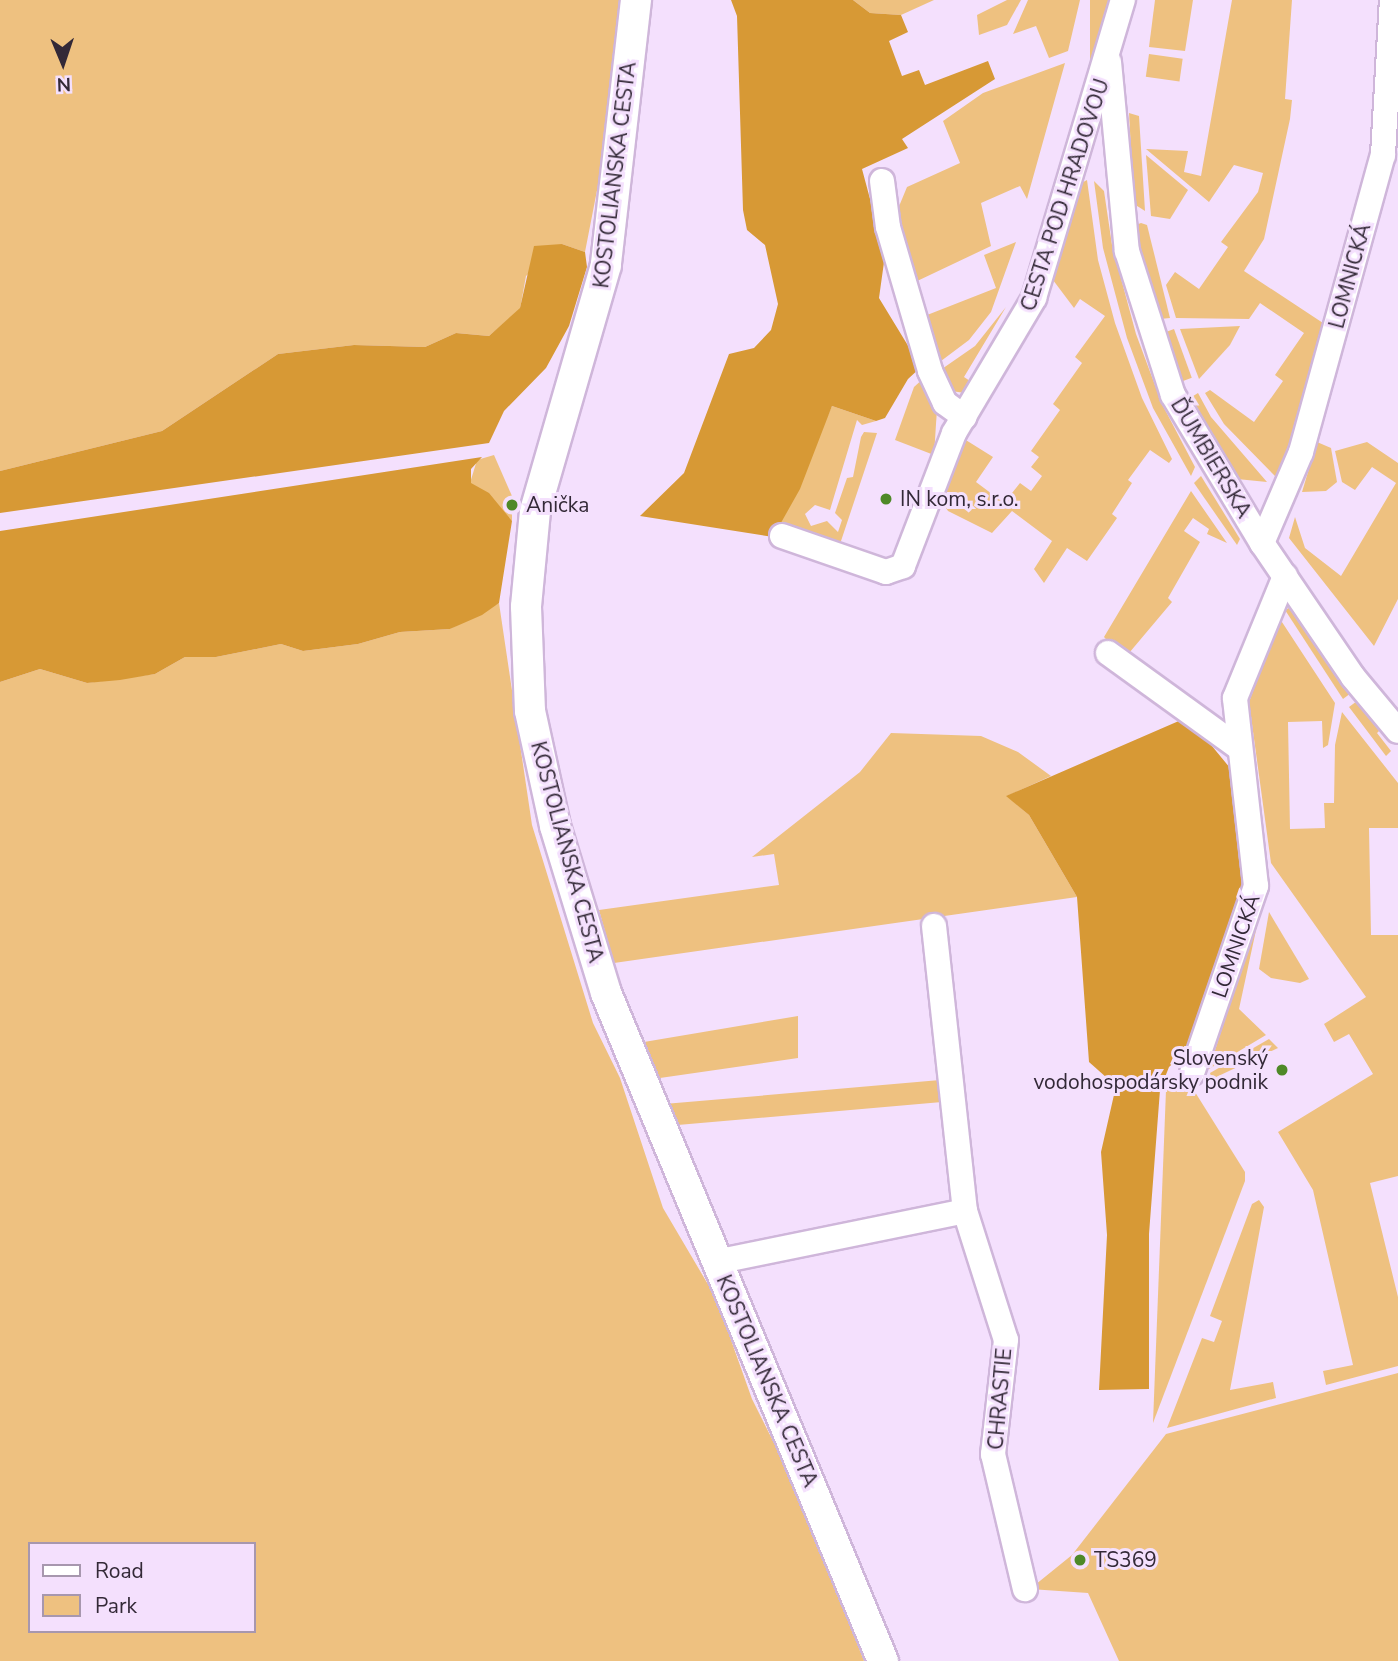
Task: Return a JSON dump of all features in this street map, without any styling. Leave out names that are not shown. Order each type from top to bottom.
[{"type":"street","name":"KOSTOLIANSKA CESTA","points":[[636,0],[607,265],[535,511],[525,654],[540,765],[583,923],[606,993],[715,1262],[883,1661]]},
{"type":"street","name":"CESTA POD HRADOVOU","points":[[782,536],[886,572],[898,571],[964,417],[1034,298],[1080,135],[1109,62],[1123,0]]},
{"type":"street","name":"LOMNICKÁ","points":[[1262,543],[1301,452],[1383,155],[1392,0]]},
{"type":"street","name":"ĎUMBIERSKA","points":[[1109,62],[1126,251],[1147,328],[1199,444],[1353,677],[1398,731]]},
{"type":"street","points":[[882,181],[888,227],[930,371],[945,403],[964,417]]},
{"type":"street","name":"LOMNICKÁ","points":[[1192,1073],[1258,880],[1234,715],[1239,679],[1285,576]]},
{"type":"street","points":[[1108,653],[1238,747]]},
{"type":"street","name":"CHRASTIE","points":[[934,926],[965,1211],[1006,1340],[993,1454],[1025,1589]]},
{"type":"street","points":[[715,1262],[965,1211]]},
{"type":"green space","points":[[0,0],[621,0],[607,139],[585,252],[562,244],[526,276],[520,309],[489,336],[456,333],[425,347],[354,345],[278,354],[162,431],[0,471]]},
{"type":"green space","points":[[853,0],[934,0],[901,15],[870,13]]},
{"type":"green space","points":[[1007,0],[1021,0],[1007,25],[979,35],[977,15]]},
{"type":"green space","points":[[1028,0],[1080,0],[1068,51],[1049,58],[1036,26],[1013,34]]},
{"type":"green space","points":[[1090,0],[1110,0],[1110,90],[1090,90]]},
{"type":"green space","points":[[1155,0],[1193,0],[1185,51],[1149,47]]},
{"type":"green space","points":[[1232,0],[1292,0],[1285,99],[1292,100],[1290,119],[1264,239],[1244,271],[1323,323],[1284,464],[1275,476],[1224,424],[1205,393],[1210,390],[1254,422],[1283,381],[1275,375],[1304,333],[1260,303],[1249,319],[1176,318],[1166,285],[1175,272],[1199,289],[1228,247],[1221,242],[1258,192],[1263,173],[1234,165],[1209,202],[1146,149],[1188,151],[1184,172],[1201,176]]},
{"type":"green space","points":[[1149,54],[1183,59],[1179,82],[1146,77]]},
{"type":"green space","points":[[1065,63],[1027,199],[1020,186],[981,203],[991,246],[913,283],[895,216],[907,187],[960,163],[943,121],[983,93]]},
{"type":"green space","points":[[1129,113],[1139,116],[1145,211],[1134,204]]},
{"type":"green space","points":[[1146,155],[1188,190],[1170,219],[1151,216]]},
{"type":"green space","points":[[1087,180],[1098,260],[1115,323],[1142,398],[1172,459],[1169,463],[1150,450],[1128,480],[1132,483],[1112,514],[1117,518],[1087,561],[1067,548],[1044,583],[1034,569],[1052,541],[1012,511],[992,533],[948,511],[939,497],[961,437],[993,457],[976,482],[1004,503],[1020,483],[1031,491],[1042,476],[1031,467],[1039,457],[1031,451],[1060,410],[1053,404],[1082,363],[1075,357],[1105,316],[1080,299],[1074,308],[1050,276],[1076,186]]},
{"type":"green space","points":[[1094,181],[1104,191],[1112,245],[1136,334],[1162,404],[1195,467],[1191,476],[1153,408],[1127,338],[1103,248]]},
{"type":"green space","points":[[1136,225],[1147,225],[1170,318],[1160,319],[1139,242]]},
{"type":"green space","points":[[1016,242],[991,312],[969,340],[937,364],[922,317],[996,288],[984,255]]},
{"type":"green space","points":[[1006,307],[964,377],[976,385],[965,393],[951,391],[939,371],[975,346]]},
{"type":"green space","points":[[1240,326],[1230,345],[1199,379],[1180,329]]},
{"type":"green space","points":[[1174,329],[1192,378],[1182,381],[1165,332]]},
{"type":"green space","points":[[925,377],[937,409],[934,455],[895,440],[914,387]]},
{"type":"green space","points":[[1198,393],[1211,417],[1267,482],[1237,479],[1190,398]]},
{"type":"green space","points":[[832,406],[876,421],[862,425],[857,420],[830,510],[815,505],[805,514],[811,526],[827,521],[838,532],[842,520],[835,513],[847,478],[853,477],[861,437],[864,432],[877,433],[839,547],[779,526]]},
{"type":"green space","points":[[1317,442],[1331,448],[1337,482],[1326,491],[1302,492]]},
{"type":"green space","points":[[1367,442],[1398,463],[1398,599],[1374,646],[1289,538],[1295,517],[1305,548],[1341,576],[1396,483],[1372,467],[1355,490],[1342,482],[1335,451]]},
{"type":"green space","points":[[494,455],[512,496],[512,521],[470,483],[477,460]]},
{"type":"green space","points":[[1201,476],[1240,539],[1237,545],[1194,483]]},
{"type":"green space","points":[[1191,491],[1227,543],[1207,534],[1209,529],[1193,518],[1184,531],[1200,542],[1168,598],[1172,602],[1124,659],[1104,637]]},
{"type":"green space","points":[[499,603],[532,825],[593,1023],[620,1078],[663,1208],[716,1298],[752,1399],[788,1471],[864,1661],[0,1661],[0,682],[40,669],[87,683],[155,674],[185,657],[216,657],[281,644],[303,651],[358,644],[400,632],[450,629]]},
{"type":"green space","points":[[1291,607],[1351,693],[1343,699],[1285,610]]},
{"type":"green space","points":[[1280,619],[1335,703],[1328,745],[1323,748],[1322,721],[1288,722],[1290,829],[1325,828],[1324,803],[1334,803],[1335,745],[1342,712],[1398,783],[1398,828],[1369,828],[1371,935],[1398,935],[1398,1176],[1370,1183],[1398,1297],[1398,1366],[1326,1385],[1323,1371],[1353,1365],[1313,1190],[1278,1132],[1373,1074],[1349,1034],[1334,1042],[1324,1024],[1366,997],[1271,863],[1249,702]]},
{"type":"green space","points":[[1357,701],[1380,730],[1377,733],[1391,751],[1386,756],[1349,707]]},
{"type":"green space","points":[[891,733],[981,736],[1018,752],[1051,776],[1007,796],[1029,815],[1077,897],[614,963],[599,910],[779,885],[774,854],[752,857],[860,772]]},
{"type":"green space","points":[[1261,907],[1239,1009],[1266,1035],[1209,1069]]},
{"type":"green space","points":[[1269,912],[1309,979],[1300,983],[1271,978],[1259,969]]},
{"type":"green space","points":[[798,1016],[798,1058],[653,1079],[638,1043]]},
{"type":"green space","points":[[1269,1039],[1278,1048],[1212,1079],[1210,1073]]},
{"type":"green space","points":[[940,1080],[942,1102],[672,1126],[670,1104]]},
{"type":"green space","points":[[1190,1084],[1245,1172],[1245,1181],[1153,1423],[1166,1090]]},
{"type":"green space","points":[[1259,1200],[1264,1207],[1230,1390],[1273,1382],[1276,1398],[1167,1428],[1202,1338],[1214,1342],[1222,1321],[1210,1316],[1252,1204]]},
{"type":"green space","points":[[1398,1373],[1398,1661],[1119,1661],[1088,1593],[1030,1589],[1072,1555],[1166,1434]]},
{"type":"shaded area","points":[[731,0],[853,0],[870,13],[901,15],[908,32],[889,41],[902,76],[919,70],[925,85],[988,61],[995,79],[902,139],[908,148],[862,169],[885,255],[879,298],[921,367],[908,379],[885,418],[876,421],[832,406],[800,489],[773,537],[640,516],[684,473],[729,354],[754,348],[771,330],[778,304],[765,245],[747,230],[743,210],[737,16]]},
{"type":"shaded area","points":[[562,244],[585,252],[587,267],[569,326],[546,368],[504,411],[489,443],[0,513],[0,471],[162,431],[278,354],[354,345],[425,347],[456,333],[489,336],[520,308],[534,246]]},
{"type":"shaded area","points":[[482,457],[471,469],[471,483],[489,493],[512,521],[499,603],[482,615],[450,629],[400,632],[358,644],[303,651],[281,644],[216,657],[185,657],[155,674],[120,680],[87,683],[40,669],[0,682],[0,531]]},
{"type":"shaded area","points":[[1188,717],[1235,774],[1249,875],[1185,1052],[1169,1067],[1160,1090],[1149,1234],[1149,1389],[1099,1390],[1107,1235],[1101,1152],[1116,1086],[1089,1062],[1077,897],[1029,815],[1006,796]]},
{"type":"place","name":"IN kom, s.r.o.","points":[[886,499]]},
{"type":"place","name":"Anička","points":[[512,505]]},
{"type":"place","name":"Slovenský vodohospodársky podnik","points":[[1282,1070]]},
{"type":"place","name":"TS369","points":[[1080,1560]]}]
